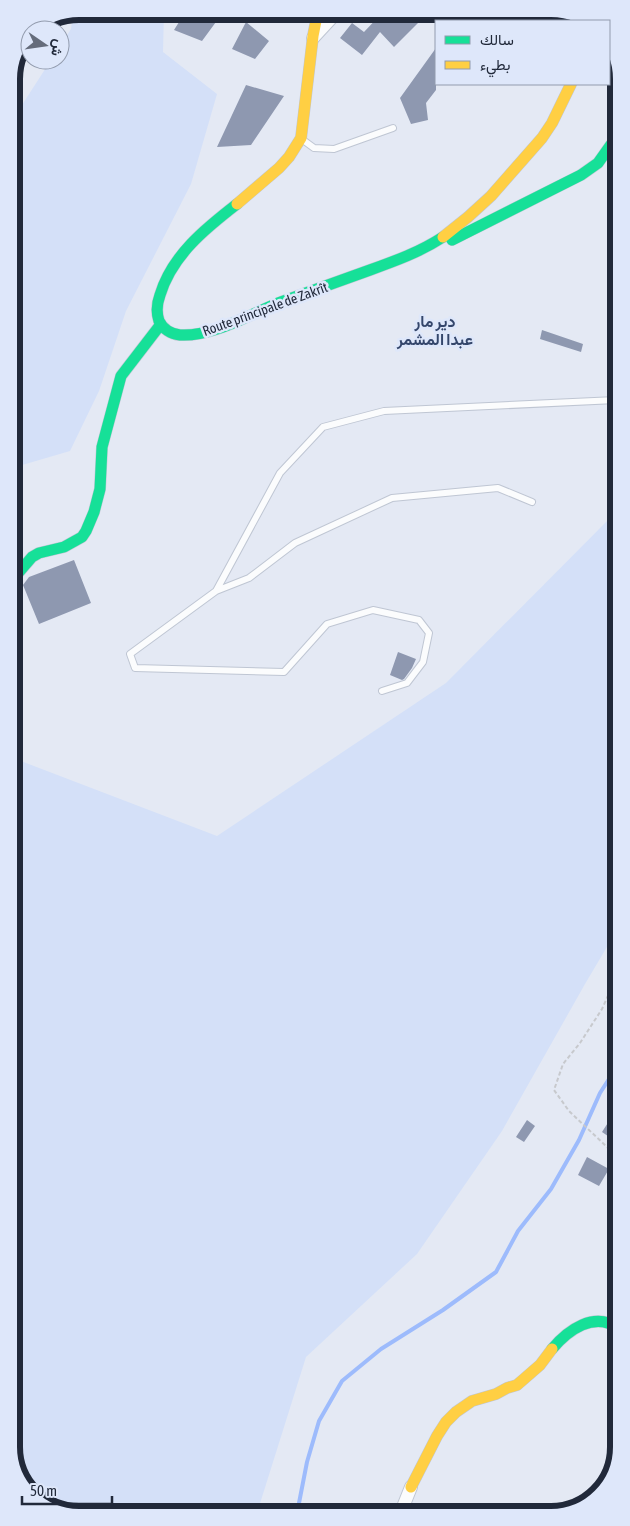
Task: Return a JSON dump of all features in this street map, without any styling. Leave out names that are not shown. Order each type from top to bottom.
[{"type":"street","points":[[20,571],[32,557],[39,553],[64,547],[82,537],[86,531],[94,512],[100,489],[102,447],[121,376],[161,324],[157,313],[161,292],[169,273],[181,254],[198,236],[272,175],[288,158],[301,138],[316,20]]},
{"type":"street","points":[[313,38],[330,20]]},
{"type":"street","name":"Route principale de Zakrît","points":[[161,324],[164,329],[175,334],[196,334],[228,324],[386,264],[431,244],[466,219],[497,192],[544,136],[571,85]]},
{"type":"street","points":[[431,244],[454,240],[581,175],[598,163],[610,147]]},
{"type":"street","points":[[403,1506],[438,1436],[446,1422],[456,1412],[472,1401],[517,1385],[540,1365],[553,1347],[570,1331],[586,1323],[602,1321],[610,1323]]},
{"type":"lane","points":[[301,138],[314,148],[334,149],[393,128]]},
{"type":"lane","points":[[216,591],[280,473],[323,427],[384,412],[610,400]]},
{"type":"lane","points":[[382,691],[407,683],[423,662],[430,633],[419,620],[373,610],[327,624],[284,672],[135,668],[130,654],[216,591],[249,578],[295,543],[392,498],[498,488],[532,502]]},
{"type":"path","points":[[610,991],[602,1009],[580,1043],[562,1064],[554,1090],[569,1111],[610,1149]]},
{"type":"shaded area","points":[[164,20],[163,52],[217,94],[191,184],[126,311],[99,391],[70,451],[20,466],[20,108],[45,70],[70,70],[70,31],[72,21]]},
{"type":"shaded area","points":[[610,518],[610,942],[502,1131],[417,1254],[306,1357],[259,1506],[75,1506],[60,1503],[49,1498],[35,1486],[26,1473],[21,1459],[20,1447],[20,761],[217,836],[446,683]]},
{"type":"building","points":[[180,20],[217,20],[202,41],[174,30]]},
{"type":"building","points":[[375,20],[421,20],[394,47],[380,32],[362,55],[340,38],[352,23],[364,32]]},
{"type":"building","points":[[246,22],[269,41],[255,59],[232,49]]},
{"type":"building","points":[[435,49],[436,90],[426,103],[428,120],[411,124],[400,98]]},
{"type":"building","points":[[246,85],[284,96],[251,145],[217,147]]},
{"type":"building","points":[[542,330],[583,344],[581,352],[540,339]]},
{"type":"building","points":[[74,560],[91,603],[39,624],[23,585],[29,577]]},
{"type":"building","points":[[398,652],[416,659],[412,668],[402,680],[390,675]]},
{"type":"building","points":[[527,1120],[535,1126],[524,1142],[516,1137]]},
{"type":"building","points":[[610,1120],[610,1138],[602,1132]]},
{"type":"building","points":[[587,1157],[609,1169],[599,1186],[578,1175]]},
{"type":"waterway","points":[[299,1506],[307,1462],[319,1421],[342,1381],[381,1349],[443,1310],[496,1272],[518,1231],[551,1189],[579,1140],[600,1093],[610,1077]]},
{"type":"traffic: fast","points":[[452,240],[581,175],[598,163],[610,146]]},
{"type":"traffic: fast","points":[[237,204],[191,244],[181,255],[165,281],[158,301],[157,314],[161,324],[170,332],[180,335],[193,335],[218,329],[281,302],[398,260],[443,237]]},
{"type":"traffic: fast","points":[[20,571],[32,557],[39,553],[64,547],[82,537],[86,531],[94,512],[100,489],[102,447],[121,376],[161,324]]},
{"type":"traffic: fast","points":[[552,1349],[566,1335],[582,1325],[600,1321],[610,1324]]},
{"type":"traffic: slow","points":[[237,204],[279,168],[289,157],[301,138],[316,20]]},
{"type":"traffic: slow","points":[[443,237],[491,196],[542,138],[552,123],[571,85]]},
{"type":"traffic: slow","points":[[411,1487],[437,1436],[446,1422],[456,1412],[472,1401],[517,1385],[540,1365],[552,1349]]},
{"type":"district","name":"دير مار عبدا المشمر","points":[[435,330]]}]
